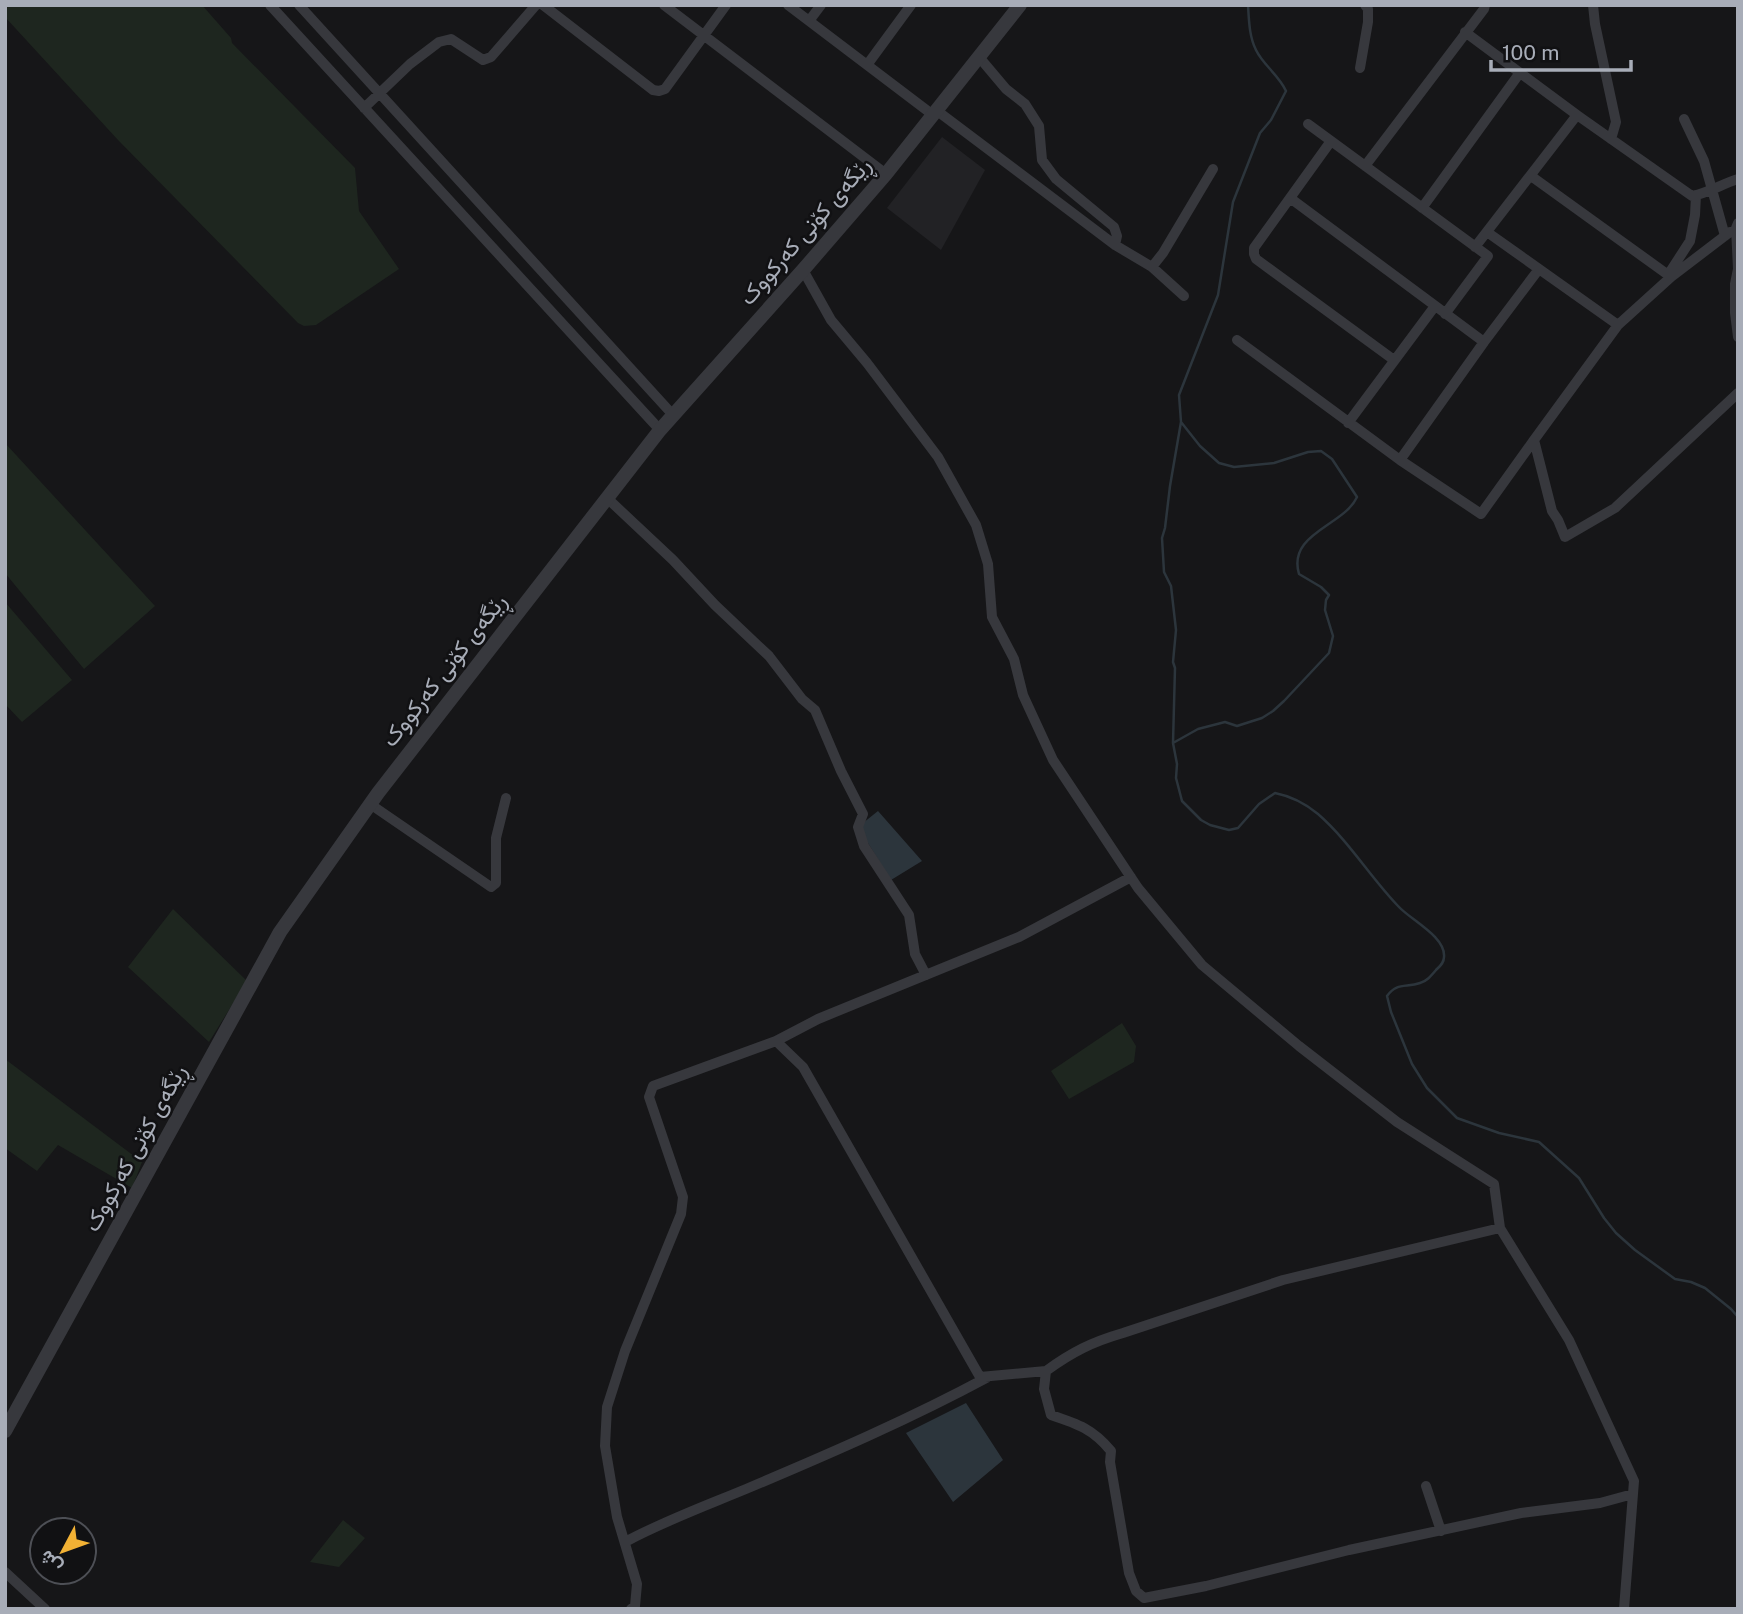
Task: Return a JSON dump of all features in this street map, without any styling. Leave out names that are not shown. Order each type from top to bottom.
[{"type":"street","points":[[270,5],[660,430]]},
{"type":"street","points":[[299,5],[673,415]]},
{"type":"street","points":[[364,108],[410,64],[439,42],[451,39],[483,60],[491,57],[536,5]]},
{"type":"street","points":[[543,5],[653,90],[659,91],[664,89],[726,5]]},
{"type":"street","points":[[664,5],[886,174]]},
{"type":"street","points":[[788,5],[1115,245],[1152,267],[1184,296]]},
{"type":"street","points":[[809,21],[821,5]]},
{"type":"street","points":[[867,65],[911,5]]},
{"type":"street","name":"ڕێگەی کۆنی کەرکووک","points":[[5,1432],[280,932],[370,804],[660,430],[886,174],[1020,5]]},
{"type":"street","points":[[1360,68],[1368,22],[1368,9],[1364,5]]},
{"type":"street","points":[[1365,166],[1485,5]]},
{"type":"street","points":[[1593,5],[1616,122],[1611,139]]},
{"type":"street","points":[[1465,32],[1519,74],[1692,196],[1738,179]]},
{"type":"street","points":[[979,57],[1006,89],[1025,104],[1039,126],[1042,160],[1056,179],[1114,227],[1115,245]]},
{"type":"street","points":[[1422,208],[1519,74]]},
{"type":"street","points":[[1475,247],[1577,115]]},
{"type":"street","points":[[1684,119],[1703,161],[1725,236]]},
{"type":"street","points":[[1308,124],[1488,256],[1445,313]]},
{"type":"street","points":[[1331,141],[1254,248],[1254,254],[1256,259],[1394,360]]},
{"type":"street","points":[[1152,267],[1213,169]]},
{"type":"street","points":[[1531,176],[1669,276]]},
{"type":"street","points":[[1669,276],[1690,241],[1696,195]]},
{"type":"street","points":[[1290,198],[1484,342]]},
{"type":"street","points":[[1237,340],[1348,423],[1481,514],[1618,325],[1669,276],[1737,226]]},
{"type":"street","points":[[1737,226],[1738,269],[1734,313],[1738,337]]},
{"type":"street","points":[[1487,232],[1618,325]]},
{"type":"street","points":[[1400,460],[1539,269]]},
{"type":"street","points":[[803,270],[831,320],[938,457],[976,524],[988,564],[992,617],[1014,659],[1023,695],[1053,760],[1131,877],[1202,965],[1299,1046],[1397,1122],[1494,1184],[1500,1228],[1569,1340],[1634,1481],[1624,1609]]},
{"type":"street","points":[[1348,423],[1435,306]]},
{"type":"street","points":[[1534,440],[1552,511],[1565,537],[1615,508],[1738,393]]},
{"type":"street","points":[[607,498],[769,656],[802,699],[815,710],[863,814],[858,827],[864,846],[909,915],[915,954],[926,975]]},
{"type":"street","points":[[370,804],[491,887],[496,883],[496,838],[506,799]]},
{"type":"street","points":[[631,1609],[635,1606],[637,1584],[617,1517],[605,1446],[607,1407],[625,1351],[681,1214],[683,1197],[649,1097],[653,1086],[776,1041],[818,1018],[1019,937],[1131,877]]},
{"type":"street","points":[[776,1041],[803,1067],[980,1377],[1046,1371],[1097,1340],[1283,1280],[1500,1228]]},
{"type":"street","points":[[1046,1371],[1044,1389],[1052,1415],[1080,1425],[1101,1438],[1111,1451],[1110,1462],[1129,1573],[1136,1591],[1144,1598],[1521,1513],[1600,1503],[1633,1494]]},
{"type":"street","points":[[625,1542],[659,1524],[886,1429],[989,1376]]},
{"type":"street","points":[[1426,1486],[1441,1531]]},
{"type":"street","points":[[5,1572],[45,1609]]},
{"type":"shaded area","points":[[5,5],[202,5],[231,38],[232,43],[355,168],[359,211],[399,269],[316,325],[304,326],[298,323],[118,140],[5,17]]},
{"type":"shaded area","points":[[942,137],[985,170],[941,250],[887,208]]},
{"type":"shaded area","points":[[5,443],[155,606],[84,669],[5,573]]},
{"type":"shaded area","points":[[5,602],[72,680],[22,722],[5,704]]},
{"type":"shaded area","points":[[878,811],[922,861],[891,880],[858,827]]},
{"type":"shaded area","points":[[173,909],[247,981],[209,1042],[128,967]]},
{"type":"shaded area","points":[[1122,1023],[1136,1046],[1134,1062],[1069,1099],[1051,1071]]},
{"type":"shaded area","points":[[5,1059],[142,1162],[132,1188],[58,1145],[37,1171],[5,1148]]},
{"type":"shaded area","points":[[966,1403],[1003,1460],[953,1502],[906,1433]]},
{"type":"shaded area","points":[[343,1520],[365,1538],[339,1567],[310,1562]]},
{"type":"waterway","points":[[1248,5],[1251,34],[1256,50],[1286,91],[1271,120],[1260,133],[1233,202],[1218,295],[1179,395],[1181,422],[1200,446],[1219,463],[1234,467],[1274,463],[1308,452],[1321,451],[1332,459],[1357,497],[1341,516],[1309,539],[1301,549],[1298,560],[1299,574],[1329,595],[1325,610],[1333,636],[1329,653],[1284,701],[1262,718],[1237,726],[1225,722],[1198,729],[1173,743],[1177,764],[1176,778],[1182,801],[1201,820],[1229,830],[1238,828],[1259,804],[1275,793],[1298,801],[1318,814],[1340,836],[1399,907],[1434,936],[1443,950],[1443,963],[1429,978],[1420,983],[1398,987],[1387,996],[1412,1064],[1427,1088],[1457,1118],[1499,1133],[1539,1142],[1579,1178],[1604,1218],[1635,1250],[1675,1279],[1705,1288],[1738,1317]]},
{"type":"waterway","points":[[1173,743],[1173,662],[1176,630],[1171,586],[1164,572],[1162,538],[1181,422]]}]
